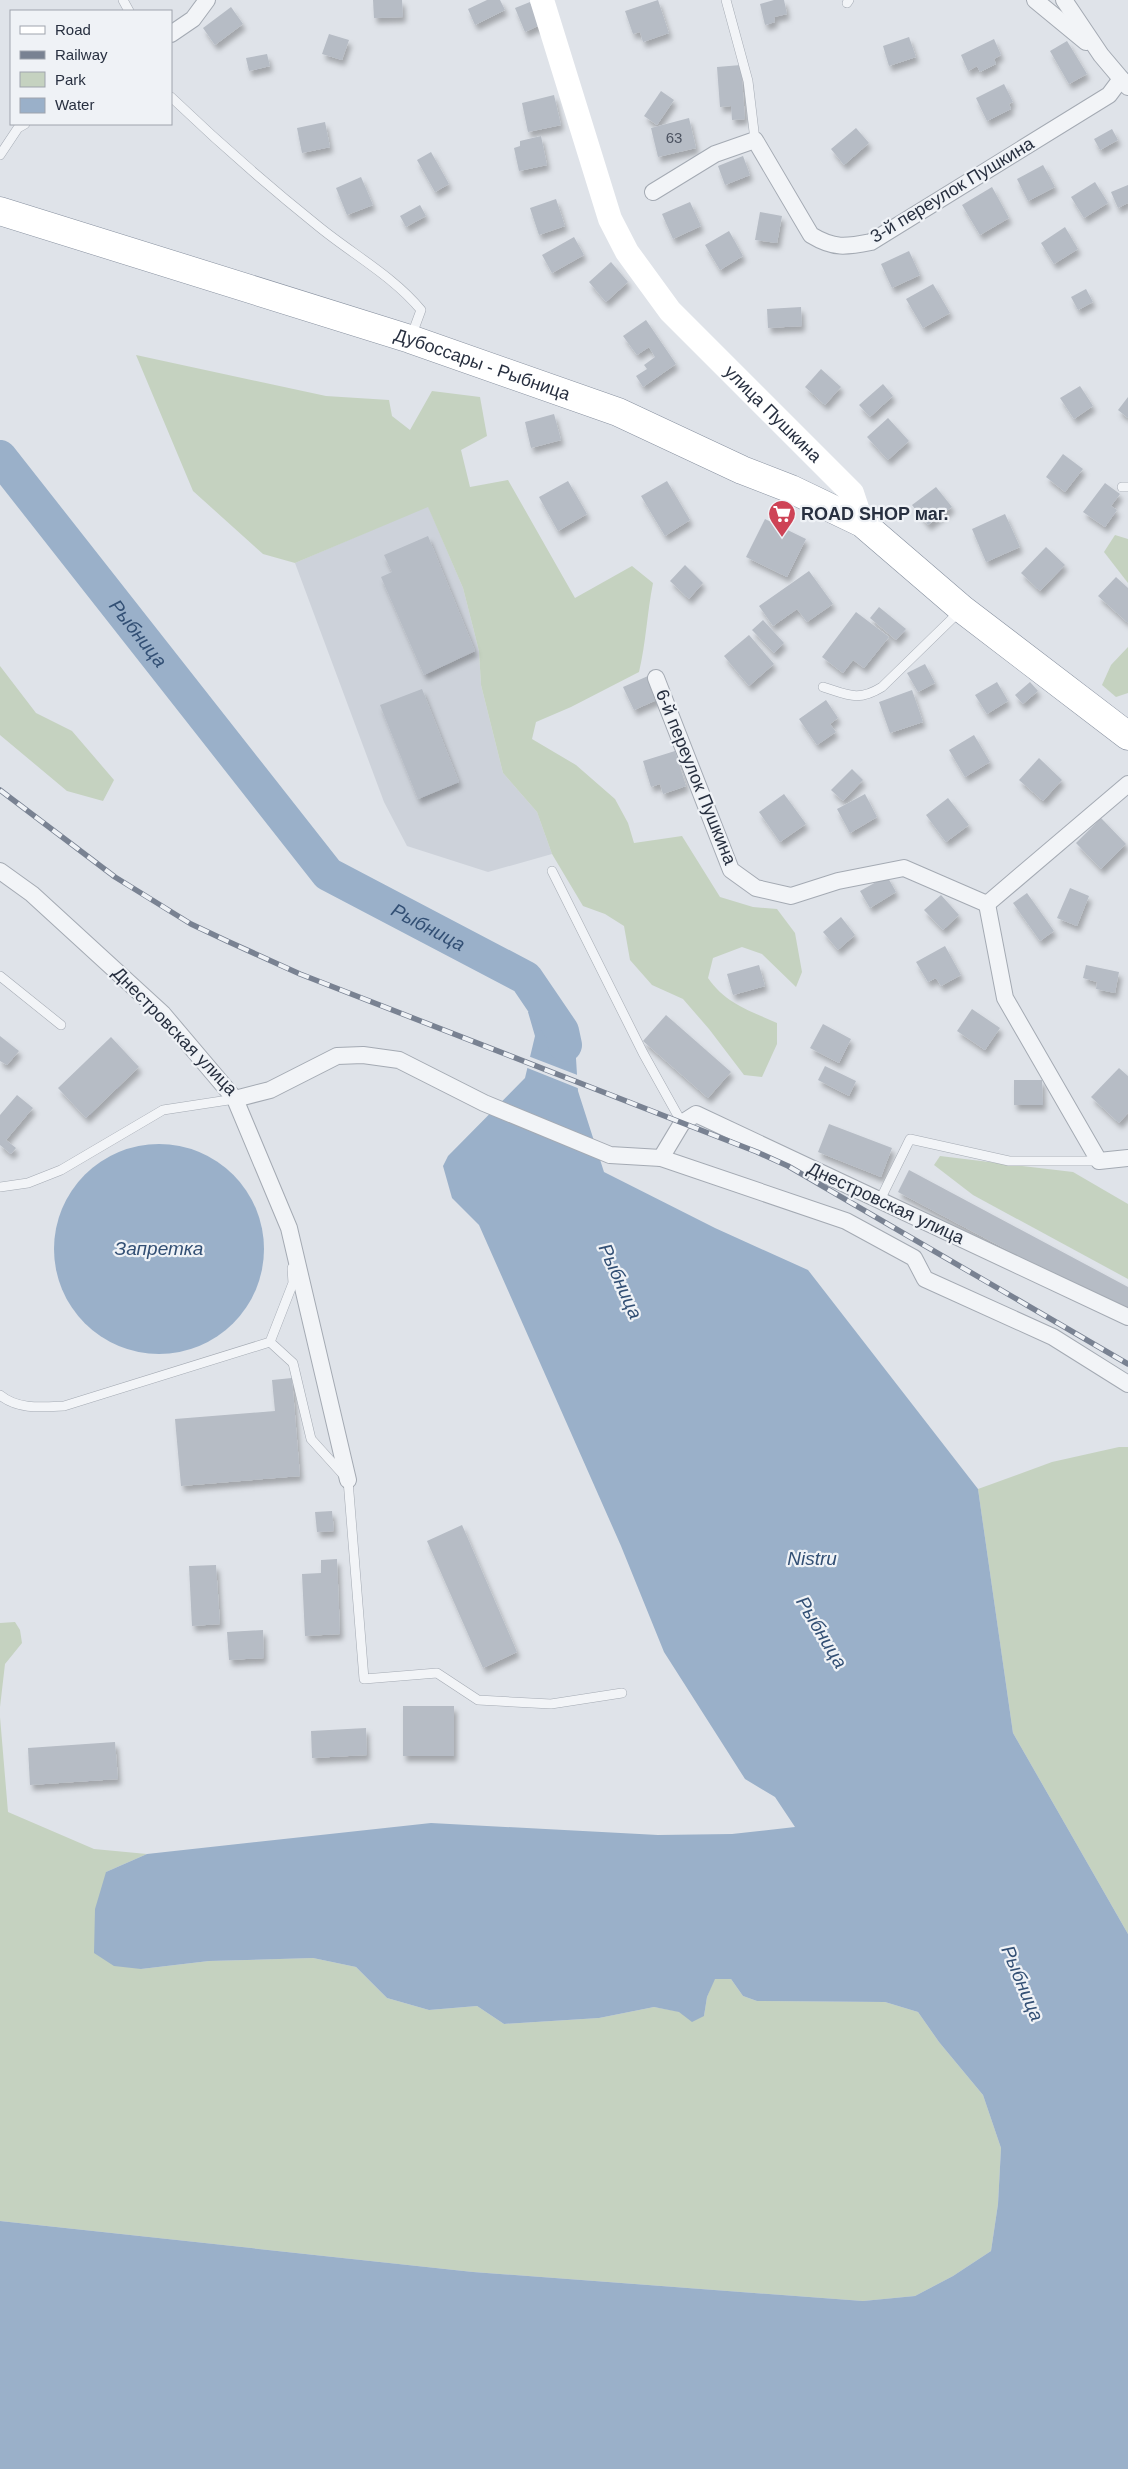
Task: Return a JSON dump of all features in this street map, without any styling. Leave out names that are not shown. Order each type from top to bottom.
[{"type":"highway","name":"Дубоссары - Рыбница","points":[[0,212],[410,340],[618,412],[862,523]]},
{"type":"highway","points":[[862,523],[962,609],[1128,736]]},
{"type":"street","points":[[172,33],[193,19],[207,0]]},
{"type":"street","name":"улица Пушкина","points":[[542,0],[605,204],[627,252],[670,311],[852,493],[862,523]]},
{"type":"street","points":[[1035,0],[1101,55]]},
{"type":"street","points":[[1064,0],[1101,55],[1124,83]]},
{"type":"street","name":"3-й переулок Пушкина","points":[[755,140],[811,235],[826,244],[845,247],[871,242],[1108,95],[1124,83]]},
{"type":"street","points":[[653,192],[715,154],[755,140]]},
{"type":"street","name":"6-й переулок Пушкина","points":[[656,678],[731,870],[756,888],[791,896],[838,881],[904,868],[987,904]]},
{"type":"street","points":[[1128,784],[987,904],[1005,998],[1099,1161],[1128,1158]]},
{"type":"street","name":"Днестровская улица","points":[[0,871],[32,894],[163,1014],[235,1099],[270,1090],[337,1056],[363,1054],[399,1060],[484,1103],[610,1155],[661,1158],[846,1221],[914,1258],[925,1279],[1052,1337],[1128,1384]]},
{"type":"street","points":[[235,1099],[289,1228],[348,1480]]},
{"type":"street","name":"Днестровская улица","points":[[682,1124],[696,1114],[1128,1317]]},
{"type":"street","points":[[661,1158],[682,1124]]},
{"type":"lane","points":[[726,0],[748,81],[755,140]]},
{"type":"lane","points":[[172,98],[218,142],[319,227],[405,291],[421,310],[410,340]]},
{"type":"lane","points":[[0,155],[18,128],[23,125]]},
{"type":"lane","points":[[823,687],[854,698],[870,694],[882,687],[962,609]]},
{"type":"lane","points":[[552,872],[643,1053],[682,1124]]},
{"type":"lane","points":[[0,976],[61,1025]]},
{"type":"lane","points":[[0,1187],[28,1183],[61,1170],[163,1110],[235,1099]]},
{"type":"lane","points":[[880,1200],[910,1139],[1009,1161],[1099,1161]]},
{"type":"lane","points":[[270,1342],[293,1283],[289,1228]]},
{"type":"lane","points":[[0,1395],[7,1401],[31,1407],[64,1406],[270,1342]]},
{"type":"lane","points":[[270,1342],[293,1363],[311,1438],[348,1480],[364,1679],[437,1673],[478,1700],[551,1704],[622,1694]]},
{"type":"shaded area","points":[[428,506],[463,588],[479,651],[481,685],[503,773],[537,812],[552,854],[488,872],[407,846],[384,802],[295,563]]},
{"type":"green space","points":[[136,355],[326,396],[389,400],[392,416],[410,430],[432,391],[480,397],[487,436],[461,450],[470,487],[508,480],[575,598],[632,566],[653,583],[639,672],[571,707],[536,722],[532,739],[576,765],[615,799],[628,823],[634,843],[682,836],[720,897],[753,907],[777,909],[795,933],[802,972],[796,987],[762,954],[742,947],[713,958],[708,978],[730,1000],[777,1023],[777,1044],[762,1077],[744,1075],[683,999],[652,985],[630,960],[624,926],[605,914],[583,906],[552,854],[537,812],[503,773],[481,685],[479,651],[463,588],[428,507],[295,563],[263,554],[193,491]]},
{"type":"green space","points":[[1115,535],[1128,539],[1128,583],[1104,552]]},
{"type":"green space","points":[[1128,647],[1128,693],[1116,697],[1102,685],[1111,665]]},
{"type":"green space","points":[[0,666],[36,713],[72,731],[114,780],[103,801],[67,791],[0,735]]},
{"type":"green space","points":[[940,1156],[1073,1172],[1128,1204],[1128,1279],[973,1195],[934,1165]]},
{"type":"green space","points":[[1119,1447],[1128,1447],[1128,1934],[1013,1733],[978,1489],[1052,1462]]},
{"type":"green space","points":[[15,1622],[20,1630],[22,1643],[5,1664],[0,1707],[0,1623]]},
{"type":"green space","points":[[0,1717],[8,1812],[94,1849],[147,1854],[106,1872],[141,1969],[209,1961],[313,1958],[356,1967],[387,1998],[429,2010],[477,2006],[504,2024],[599,2018],[654,2007],[704,2016],[707,1997],[714,1979],[731,1979],[743,1996],[757,2001],[885,2002],[918,2012],[939,2042],[983,2095],[1001,2148],[998,2204],[991,2251],[953,2276],[915,2296],[863,2301],[473,2272],[0,2221]]},
{"type":"water","name":"Nistru","points":[[558,999],[575,1042],[578,1091],[604,1172],[715,1228],[808,1270],[978,1489],[1013,1733],[1128,1934],[1128,2469],[0,2469],[0,2221],[473,2272],[863,2301],[915,2296],[953,2276],[991,2251],[998,2204],[1001,2148],[983,2095],[939,2042],[918,2012],[885,2002],[757,2001],[743,1996],[731,1979],[715,1979],[707,1997],[704,2016],[692,2022],[679,2012],[654,2007],[599,2018],[504,2024],[477,2006],[429,2010],[387,1998],[356,1967],[313,1958],[209,1961],[141,1969],[114,1966],[94,1953],[95,1909],[106,1872],[147,1854],[431,1823],[658,1835],[732,1834],[795,1827],[775,1797],[745,1779],[664,1652],[621,1546],[479,1225],[452,1198],[443,1166],[448,1156],[525,1078],[535,1036],[528,1012]]},
{"type":"water","name":"Запретка","points":[[159,1144],[179,1146],[208,1156],[226,1168],[240,1182],[256,1209],[262,1229],[264,1249],[262,1269],[252,1298],[240,1316],[226,1330],[199,1346],[179,1352],[159,1354],[139,1352],[110,1342],[92,1330],[78,1316],[62,1289],[56,1269],[54,1249],[56,1229],[66,1200],[78,1182],[92,1168],[119,1152],[139,1146]]},
{"type":"pier","points":[[528,1056],[580,1076],[580,1089],[525,1067]]},
{"type":"building","points":[[373,0],[402,0],[403,17],[374,18]]},
{"type":"building","points":[[487,0],[500,0],[505,10],[475,25],[468,9]]},
{"type":"building","points":[[658,0],[669,33],[643,42],[640,32],[633,34],[625,11]]},
{"type":"building","points":[[774,0],[784,0],[787,14],[774,17],[775,22],[765,25],[760,4]]},
{"type":"building","points":[[530,2],[540,25],[525,32],[515,8]]},
{"type":"building","points":[[231,7],[243,24],[215,45],[203,28]]},
{"type":"building","points":[[329,34],[349,40],[342,60],[322,54]]},
{"type":"building","points":[[909,37],[916,57],[889,66],[883,46]]},
{"type":"building","points":[[994,39],[1001,55],[994,59],[996,64],[980,72],[977,66],[968,71],[961,55]]},
{"type":"building","points":[[1067,41],[1087,74],[1069,84],[1050,51]]},
{"type":"building","points":[[267,54],[270,66],[249,71],[246,58]]},
{"type":"building","points":[[741,65],[745,119],[732,120],[731,106],[720,107],[717,67]]},
{"type":"building","points":[[1004,84],[1013,102],[1009,104],[1011,109],[987,121],[976,98]]},
{"type":"building","points":[[661,91],[674,100],[657,125],[644,116]]},
{"type":"building","points":[[554,95],[561,125],[528,132],[522,103]]},
{"type":"building","points":[[689,118],[696,148],[658,157],[651,128]]},
{"type":"building","points":[[325,122],[330,147],[302,153],[297,128]]},
{"type":"building","points":[[856,128],[869,143],[844,165],[831,149]]},
{"type":"building","points":[[1112,129],[1118,140],[1100,150],[1094,139]]},
{"type":"building","points":[[541,136],[547,165],[519,171],[514,148],[520,146],[520,141]]},
{"type":"building","points":[[431,152],[449,184],[435,192],[417,160]]},
{"type":"building","points":[[743,156],[750,175],[725,185],[718,166]]},
{"type":"building","points":[[1043,165],[1055,187],[1028,201],[1017,179]]},
{"type":"building","points":[[361,177],[373,205],[347,215],[336,188]]},
{"type":"building","points":[[1095,182],[1108,203],[1084,218],[1071,197]]},
{"type":"building","points":[[1128,185],[1128,203],[1118,208],[1111,192]]},
{"type":"building","points":[[992,187],[1009,218],[980,235],[962,205]]},
{"type":"building","points":[[556,199],[565,226],[539,235],[530,208]]},
{"type":"building","points":[[690,202],[701,226],[673,239],[662,214]]},
{"type":"building","points":[[420,205],[426,216],[406,227],[400,216]]},
{"type":"building","points":[[760,212],[782,216],[777,243],[755,240]]},
{"type":"building","points":[[1065,227],[1078,249],[1054,264],[1041,243]]},
{"type":"building","points":[[729,231],[743,256],[720,270],[705,245]]},
{"type":"building","points":[[574,237],[584,255],[552,273],[542,255]]},
{"type":"building","points":[[909,251],[920,275],[892,288],[881,264]]},
{"type":"building","points":[[611,262],[628,282],[606,302],[589,282]]},
{"type":"building","points":[[933,284],[950,313],[923,328],[906,299]]},
{"type":"building","points":[[1086,289],[1093,302],[1078,310],[1071,297]]},
{"type":"building","points":[[801,307],[802,326],[768,328],[767,309]]},
{"type":"building","points":[[646,320],[676,364],[643,387],[636,376],[647,369],[644,365],[655,357],[649,347],[637,355],[623,336]]},
{"type":"building","points":[[821,369],[841,387],[825,405],[805,387]]},
{"type":"building","points":[[883,384],[893,396],[870,417],[859,405]]},
{"type":"building","points":[[1080,386],[1093,406],[1074,419],[1060,398]]},
{"type":"building","points":[[1128,397],[1128,418],[1118,410]]},
{"type":"building","points":[[554,414],[561,440],[531,448],[525,422]]},
{"type":"building","points":[[888,418],[909,441],[888,460],[867,437]]},
{"type":"building","points":[[1063,454],[1083,469],[1065,492],[1046,477]]},
{"type":"building","points":[[568,481],[587,514],[558,531],[539,497]]},
{"type":"building","points":[[667,481],[690,520],[665,536],[641,496]]},
{"type":"building","points":[[1105,483],[1120,494],[1111,506],[1117,510],[1105,527],[1083,512]]},
{"type":"building","points":[[936,487],[952,507],[928,525],[912,505]]},
{"type":"building","points":[[1005,514],[1020,547],[986,562],[972,529]]},
{"type":"building","points":[[765,519],[806,539],[787,577],[746,557]]},
{"type":"building","points":[[428,536],[475,651],[424,675],[381,577],[392,572],[384,555]]},
{"type":"building","points":[[1046,547],[1065,565],[1040,591],[1021,573]]},
{"type":"building","points":[[685,565],[703,583],[689,599],[670,581]]},
{"type":"building","points":[[809,571],[833,604],[807,622],[797,609],[773,626],[759,606]]},
{"type":"building","points":[[1116,577],[1128,588],[1128,623],[1098,596]]},
{"type":"building","points":[[879,607],[906,629],[896,640],[870,618]]},
{"type":"building","points":[[856,612],[889,637],[864,668],[853,660],[843,673],[822,657]]},
{"type":"building","points":[[763,620],[784,643],[774,653],[752,630]]},
{"type":"building","points":[[749,635],[774,664],[749,686],[724,656]]},
{"type":"building","points":[[925,664],[935,683],[918,692],[907,673]]},
{"type":"building","points":[[648,676],[659,699],[634,710],[623,687]]},
{"type":"building","points":[[997,682],[1008,701],[987,714],[975,695]]},
{"type":"building","points":[[1030,682],[1038,691],[1023,704],[1015,695]]},
{"type":"building","points":[[422,689],[459,782],[418,799],[380,705]]},
{"type":"building","points":[[912,690],[923,722],[890,733],[879,702]]},
{"type":"building","points":[[826,700],[838,718],[830,724],[836,732],[817,745],[799,719]]},
{"type":"building","points":[[974,735],[990,762],[965,777],[949,750]]},
{"type":"building","points":[[675,751],[686,786],[663,794],[660,784],[651,787],[643,761]]},
{"type":"building","points":[[1039,758],[1062,780],[1043,801],[1019,780]]},
{"type":"building","points":[[852,769],[863,780],[843,801],[831,790]]},
{"type":"building","points":[[784,794],[806,824],[780,842],[759,812]]},
{"type":"building","points":[[865,794],[877,817],[850,833],[837,809]]},
{"type":"building","points":[[948,798],[969,825],[946,842],[926,815]]},
{"type":"building","points":[[1101,818],[1126,844],[1101,869],[1076,843]]},
{"type":"building","points":[[887,876],[896,892],[870,908],[860,891]]},
{"type":"building","points":[[1070,888],[1089,896],[1077,926],[1057,918]]},
{"type":"building","points":[[1027,893],[1054,931],[1040,941],[1013,903]]},
{"type":"building","points":[[941,895],[959,915],[943,930],[924,910]]},
{"type":"building","points":[[841,917],[855,935],[838,950],[823,932]]},
{"type":"building","points":[[945,946],[961,975],[941,986],[936,978],[928,982],[916,962]]},
{"type":"building","points":[[759,965],[765,986],[733,995],[727,974]]},
{"type":"building","points":[[1086,965],[1119,972],[1115,993],[1096,989],[1097,982],[1083,978]]},
{"type":"building","points":[[972,1009],[1000,1028],[985,1050],[957,1031]]},
{"type":"building","points":[[666,1015],[731,1072],[708,1098],[643,1041]]},
{"type":"building","points":[[823,1024],[851,1039],[839,1063],[810,1048]]},
{"type":"building","points":[[0,1036],[19,1051],[7,1065],[0,1061]]},
{"type":"building","points":[[111,1037],[139,1067],[86,1118],[58,1088]]},
{"type":"building","points":[[825,1066],[856,1081],[849,1096],[818,1080]]},
{"type":"building","points":[[1119,1068],[1128,1076],[1128,1113],[1119,1123],[1091,1097]]},
{"type":"building","points":[[1014,1080],[1042,1080],[1043,1105],[1014,1105]]},
{"type":"building","points":[[17,1095],[33,1108],[6,1140],[16,1148],[11,1154],[0,1145],[0,1115]]},
{"type":"building","points":[[829,1124],[892,1148],[881,1177],[818,1152]]},
{"type":"building","points":[[909,1170],[1128,1287],[1128,1314],[898,1192]]},
{"type":"building","points":[[292,1378],[300,1476],[181,1486],[175,1419],[275,1411],[272,1380]]},
{"type":"building","points":[[332,1511],[334,1531],[317,1532],[315,1512]]},
{"type":"building","points":[[462,1525],[517,1652],[483,1668],[427,1541]]},
{"type":"building","points":[[337,1559],[340,1634],[305,1636],[302,1574],[321,1573],[321,1560]]},
{"type":"building","points":[[216,1565],[220,1624],[192,1626],[189,1566]]},
{"type":"building","points":[[263,1630],[264,1658],[229,1660],[227,1632]]},
{"type":"building","points":[[403,1706],[454,1706],[454,1756],[403,1756]]},
{"type":"building","points":[[366,1728],[367,1755],[312,1758],[311,1731]]},
{"type":"building","points":[[115,1742],[118,1779],[30,1785],[28,1748]]},
{"type":"waterway","name":"Рыбница","points":[[0,457],[328,874],[526,978],[562,1031],[565,1045]]},
{"type":"railway","points":[[0,790],[115,877],[191,924],[300,974],[757,1152],[788,1166],[1128,1364]]},
{"type":"place","name":"ROAD SHOP маг.","points":[[782,538]]}]
